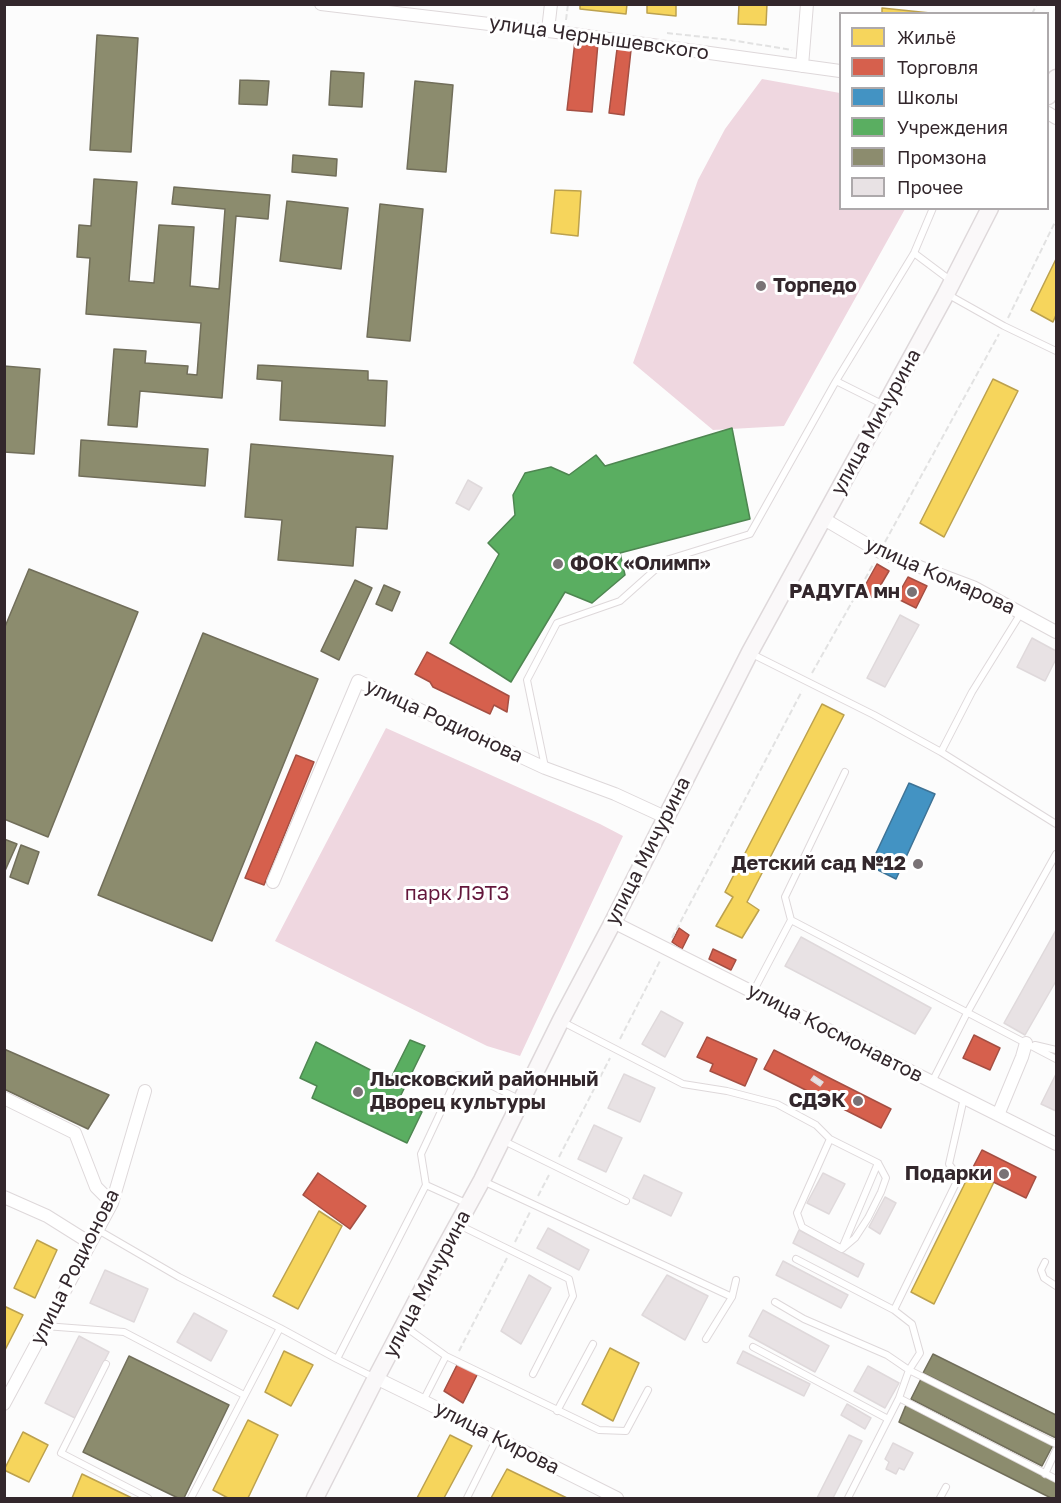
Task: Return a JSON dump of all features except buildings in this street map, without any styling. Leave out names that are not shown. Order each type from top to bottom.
[{"type":"main road","points":[[1049,92],[1056,78]]},
{"type":"main road","name":"улица Мичурина","points":[[315,1498],[437,1262],[459,1225],[561,1020],[750,652],[949,288],[989,210]]},
{"type":"street","name":"улица Чернышевского","points":[[321,4],[376,8],[548,30],[839,71]]},
{"type":"street","points":[[548,30],[551,4]]},
{"type":"street","points":[[802,66],[807,4]]},
{"type":"street","name":"улица Комарова","points":[[824,519],[880,552],[973,586],[1056,632]]},
{"type":"street","name":"улица Родионова","points":[[273,882],[358,681],[545,768],[615,794],[665,817]]},
{"type":"street","name":"улица Космонавтов","points":[[613,922],[1056,1144]]},
{"type":"street","points":[[998,1115],[1026,1043]]},
{"type":"street","name":"улица Родионова","points":[[4,1404],[112,1203],[145,1090]]},
{"type":"street","points":[[4,1098],[75,1133],[96,1186],[112,1203]]},
{"type":"street","points":[[4,1197],[47,1216],[90,1244]]},
{"type":"street","name":"улица Кирова","points":[[376,1378],[617,1498]]},
{"type":"lane","points":[[545,768],[526,680],[557,623],[620,601],[666,560],[750,534],[836,381],[914,253],[932,210]]},
{"type":"lane","points":[[914,253],[949,288],[1004,326],[1056,351]]},
{"type":"lane","points":[[836,381],[885,406]]},
{"type":"lane","points":[[941,752],[972,692],[1021,613]]},
{"type":"lane","points":[[750,652],[941,752],[1056,824]]},
{"type":"lane","points":[[753,992],[791,920],[785,897],[845,772]]},
{"type":"lane","points":[[932,1082],[967,1013],[1056,854]]},
{"type":"lane","points":[[791,920],[1056,1059]]},
{"type":"lane","points":[[561,1020],[683,1084],[727,1091],[777,1104],[816,1125],[830,1139],[878,1163],[886,1178],[881,1192],[855,1238],[842,1249]]},
{"type":"lane","points":[[1026,1043],[1056,1050]]},
{"type":"lane","points":[[337,1359],[426,1185],[421,1154],[458,1075],[480,1080],[522,1100]]},
{"type":"lane","points":[[894,1310],[959,1177],[949,1164],[964,1098]]},
{"type":"lane","points":[[502,1139],[626,1201]]},
{"type":"lane","points":[[830,1139],[797,1213],[802,1227],[842,1249]]},
{"type":"lane","points":[[842,1249],[878,1163]]},
{"type":"lane","points":[[482,1180],[732,1297]]},
{"type":"lane","points":[[426,1185],[469,1205]]},
{"type":"lane","points":[[459,1225],[568,1279],[573,1296],[533,1374]]},
{"type":"lane","points":[[98,1230],[179,1277],[376,1378]]},
{"type":"lane","points":[[796,1259],[894,1310],[912,1324],[920,1353],[909,1370],[899,1398],[848,1498]]},
{"type":"lane","points":[[1045,1262],[1041,1270],[1044,1278],[1056,1286]]},
{"type":"lane","points":[[706,1339],[732,1297],[736,1280]]},
{"type":"lane","points":[[775,1302],[804,1319],[888,1355],[909,1370],[1056,1444]]},
{"type":"lane","points":[[45,1326],[124,1332],[244,1395]]},
{"type":"lane","points":[[404,1326],[446,1356],[599,1430],[626,1431],[648,1390]]},
{"type":"lane","points":[[190,1498],[280,1328]]},
{"type":"lane","points":[[557,1410],[593,1344]]},
{"type":"lane","points":[[753,1347],[888,1419]]},
{"type":"lane","points":[[423,1401],[446,1356]]},
{"type":"lane","points":[[106,1364],[61,1453],[148,1498]]},
{"type":"lane","points":[[899,1398],[1056,1479]]},
{"type":"lane","points":[[467,1498],[497,1438]]},
{"type":"lane","points":[[1045,1474],[1056,1450]]},
{"type":"lane","points":[[940,1498],[946,1487]]},
{"type":"path","points":[[565,33],[568,4]]},
{"type":"path","points":[[455,1359],[666,949],[807,682],[1004,326],[1056,220]]},
{"type":"green space","name":"Торпедо","points":[[762,79],[839,93],[839,210],[904,210],[784,426],[713,430],[633,363],[698,180],[725,129]]},
{"type":"green space","name":"парк ЛЭТЗ","points":[[386,728],[623,836],[520,1056],[487,1046],[275,941]]},
{"type":"place","name":"Торпедо","points":[[761,286]]},
{"type":"place","name":"ФОК «Олимп»","points":[[558,564]]},
{"type":"place","name":"РАДУГА мн","points":[[912,592]]},
{"type":"place","name":"Детский сад №12","points":[[918,864]]},
{"type":"place","name":"Лысковский районный Дворец культуры","points":[[358,1092]]},
{"type":"place","name":"СДЭК","points":[[858,1101]]},
{"type":"place","name":"Подарки","points":[[1004,1174]]}]
